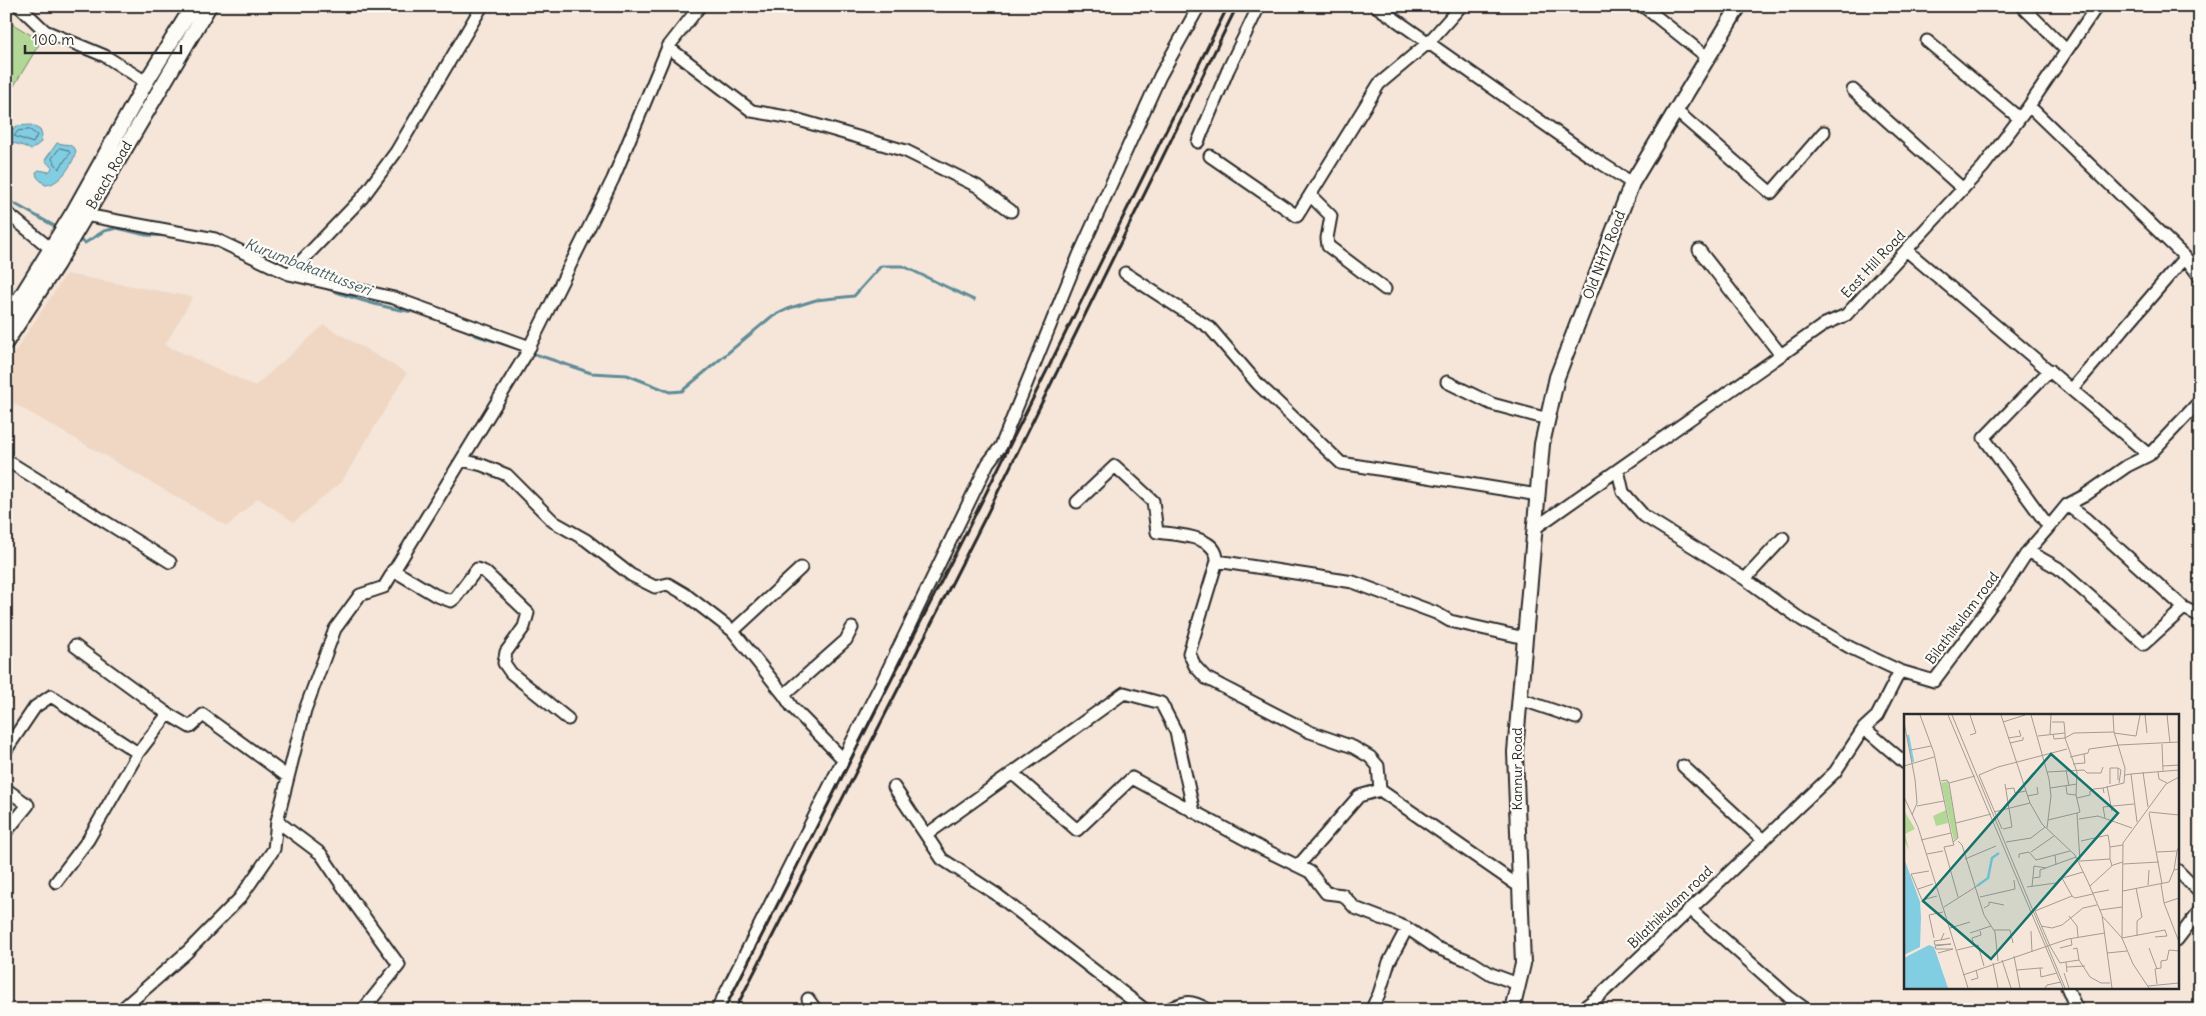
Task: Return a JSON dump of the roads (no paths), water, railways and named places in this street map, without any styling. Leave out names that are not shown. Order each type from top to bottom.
[{"type":"main road","points":[[6,321],[80,217],[146,82],[193,6]]},
{"type":"main road","name":"Beach Road","points":[[80,217],[209,6]]},
{"type":"main road","name":"Old NH17 Road","points":[[1535,528],[1542,444],[1557,377],[1632,183],[1739,6]]},
{"type":"main road","points":[[6,342],[57,247]]},
{"type":"main road","name":"Kannur Road","points":[[1512,1010],[1523,964],[1515,752],[1535,528]]},
{"type":"street","points":[[19,6],[45,31],[105,56],[146,82]]},
{"type":"street","points":[[289,274],[362,198],[396,152],[482,6]]},
{"type":"street","points":[[121,1010],[187,952],[240,898],[274,850],[277,821],[305,710],[335,630],[360,595],[384,587],[530,347],[613,179],[668,47],[700,6]]},
{"type":"street","points":[[717,1010],[988,463],[1001,446],[1103,201],[1160,76],[1199,6]]},
{"type":"street","points":[[1198,142],[1228,70],[1259,6]]},
{"type":"street","points":[[1376,6],[1590,156],[1632,183]]},
{"type":"street","points":[[1210,156],[1297,216],[1379,84],[1428,43],[1461,6]]},
{"type":"street","points":[[1643,6],[1707,57]]},
{"type":"street","points":[[2022,6],[2066,50]]},
{"type":"street","name":"East Hill Road","points":[[1535,528],[1825,324],[1846,315],[1998,149],[2097,6]]},
{"type":"street","points":[[1927,41],[2019,118]]},
{"type":"street","points":[[668,47],[752,112],[792,118],[906,151],[977,186],[1011,211]]},
{"type":"street","points":[[1853,90],[1963,189]]},
{"type":"street","points":[[2029,106],[2185,257],[2200,277]]},
{"type":"street","points":[[1675,110],[1771,193],[1824,132]]},
{"type":"street","points":[[1310,195],[1331,216],[1327,238],[1328,246],[1384,289]]},
{"type":"street","points":[[6,212],[57,247]]},
{"type":"street","points":[[80,217],[215,239],[289,274],[394,298],[530,347]]},
{"type":"street","points":[[1699,250],[1781,356]]},
{"type":"street","points":[[1906,250],[2149,455]]},
{"type":"street","points":[[2072,389],[2185,257]]},
{"type":"street","points":[[1125,273],[1210,328],[1258,384],[1341,463],[1538,495]]},
{"type":"street","points":[[2049,527],[1984,438],[2050,370]]},
{"type":"street","points":[[1446,382],[1492,404],[1548,419]]},
{"type":"street","points":[[2200,401],[2149,455],[2126,466],[2084,496],[2067,505],[2086,519],[2184,608],[2200,616]]},
{"type":"street","points":[[6,460],[170,562]]},
{"type":"street","points":[[462,460],[482,465],[507,475],[554,522],[586,540],[631,575],[655,587],[668,584],[685,594],[733,631],[792,707],[842,759]]},
{"type":"street","points":[[1077,502],[1115,466],[1153,501],[1157,532],[1200,540],[1210,545],[1215,550],[1217,561],[1189,653],[1195,666],[1206,678],[1310,732],[1353,746],[1370,757],[1378,766],[1380,790]]},
{"type":"street","points":[[1618,470],[1623,492],[1644,516],[1745,579],[1802,620],[1851,648],[1900,671]]},
{"type":"street","name":"Bilathikulam road","points":[[1581,1010],[1600,995],[1834,772],[1864,728],[1877,716],[1900,671],[1934,681],[1975,623],[2008,582],[2028,551],[2067,505]]},
{"type":"street","points":[[1745,579],[1783,538]]},
{"type":"street","points":[[2028,551],[2058,568],[2144,644],[2184,608]]},
{"type":"street","points":[[1217,561],[1353,582],[1436,613],[1450,621],[1525,638]]},
{"type":"street","points":[[733,631],[802,568]]},
{"type":"street","points":[[393,570],[435,595],[451,601],[477,569],[485,572],[528,613],[524,627],[506,652],[504,663],[511,673],[568,719]]},
{"type":"street","points":[[784,695],[846,640],[852,628]]},
{"type":"street","points":[[75,646],[168,714],[190,727],[203,715],[288,777]]},
{"type":"street","points":[[926,835],[1124,693],[1161,703],[1176,732],[1194,812]]},
{"type":"street","points":[[6,750],[35,707],[51,696],[138,753]]},
{"type":"street","points":[[1520,699],[1576,718]]},
{"type":"street","points":[[56,882],[88,840],[138,753],[168,714]]},
{"type":"street","points":[[1864,728],[1904,762]]},
{"type":"street","points":[[1683,766],[1763,840]]},
{"type":"street","points":[[1012,773],[1077,830],[1132,778],[1310,872],[1326,893],[1343,895],[1356,908],[1407,928],[1436,947],[1472,962],[1491,974],[1518,984]]},
{"type":"street","points":[[894,787],[942,859],[996,894],[1148,1010]]},
{"type":"street","points":[[6,789],[28,805],[6,832]]},
{"type":"street","points":[[1298,866],[1359,796],[1380,790]]},
{"type":"street","points":[[1380,790],[1520,887]]},
{"type":"street","points":[[277,821],[321,854],[399,965],[363,1010]]},
{"type":"street","points":[[2178,871],[2200,893]]},
{"type":"street","points":[[1690,909],[1789,997],[1807,1010]]},
{"type":"street","points":[[2178,939],[2200,910]]},
{"type":"street","points":[[1371,1010],[1379,994],[1389,962],[1407,928]]},
{"type":"street","points":[[2067,988],[2076,1010]]},
{"type":"street","points":[[808,1000],[816,1010]]},
{"type":"street","points":[[1167,1010],[1186,1001],[1199,1004],[1209,1010]]},
{"type":"water","points":[[31,125],[40,130],[42,135],[41,142],[31,150],[7,140],[6,134],[17,126]]},
{"type":"water","points":[[57,143],[70,145],[76,150],[75,155],[61,177],[51,184],[45,185],[37,177],[36,172],[39,170],[49,172],[52,168],[45,160]]},
{"type":"waterway","name":"Kurumbakatttusseri","points":[[6,199],[58,228]]},
{"type":"waterway","name":"Kurumbakatttusseri","points":[[77,238],[85,243],[104,231],[117,228],[146,235],[174,236]]},
{"type":"waterway","name":"Kurumbakatttusseri","points":[[529,352],[591,373],[627,375],[670,392],[682,391],[771,317],[790,308],[816,300],[854,296],[881,266],[903,266],[974,300]]},
{"type":"waterway","name":"Kurumbakatttusseri","points":[[326,288],[372,304],[421,313]]},
{"type":"waterway","name":"Kurumbakatttusseri","points":[[463,328],[475,335],[516,348]]},
{"type":"railway","points":[[724,1010],[982,501],[1228,6]]},
{"type":"railway","points":[[735,1010],[986,516],[1237,6]]}]
